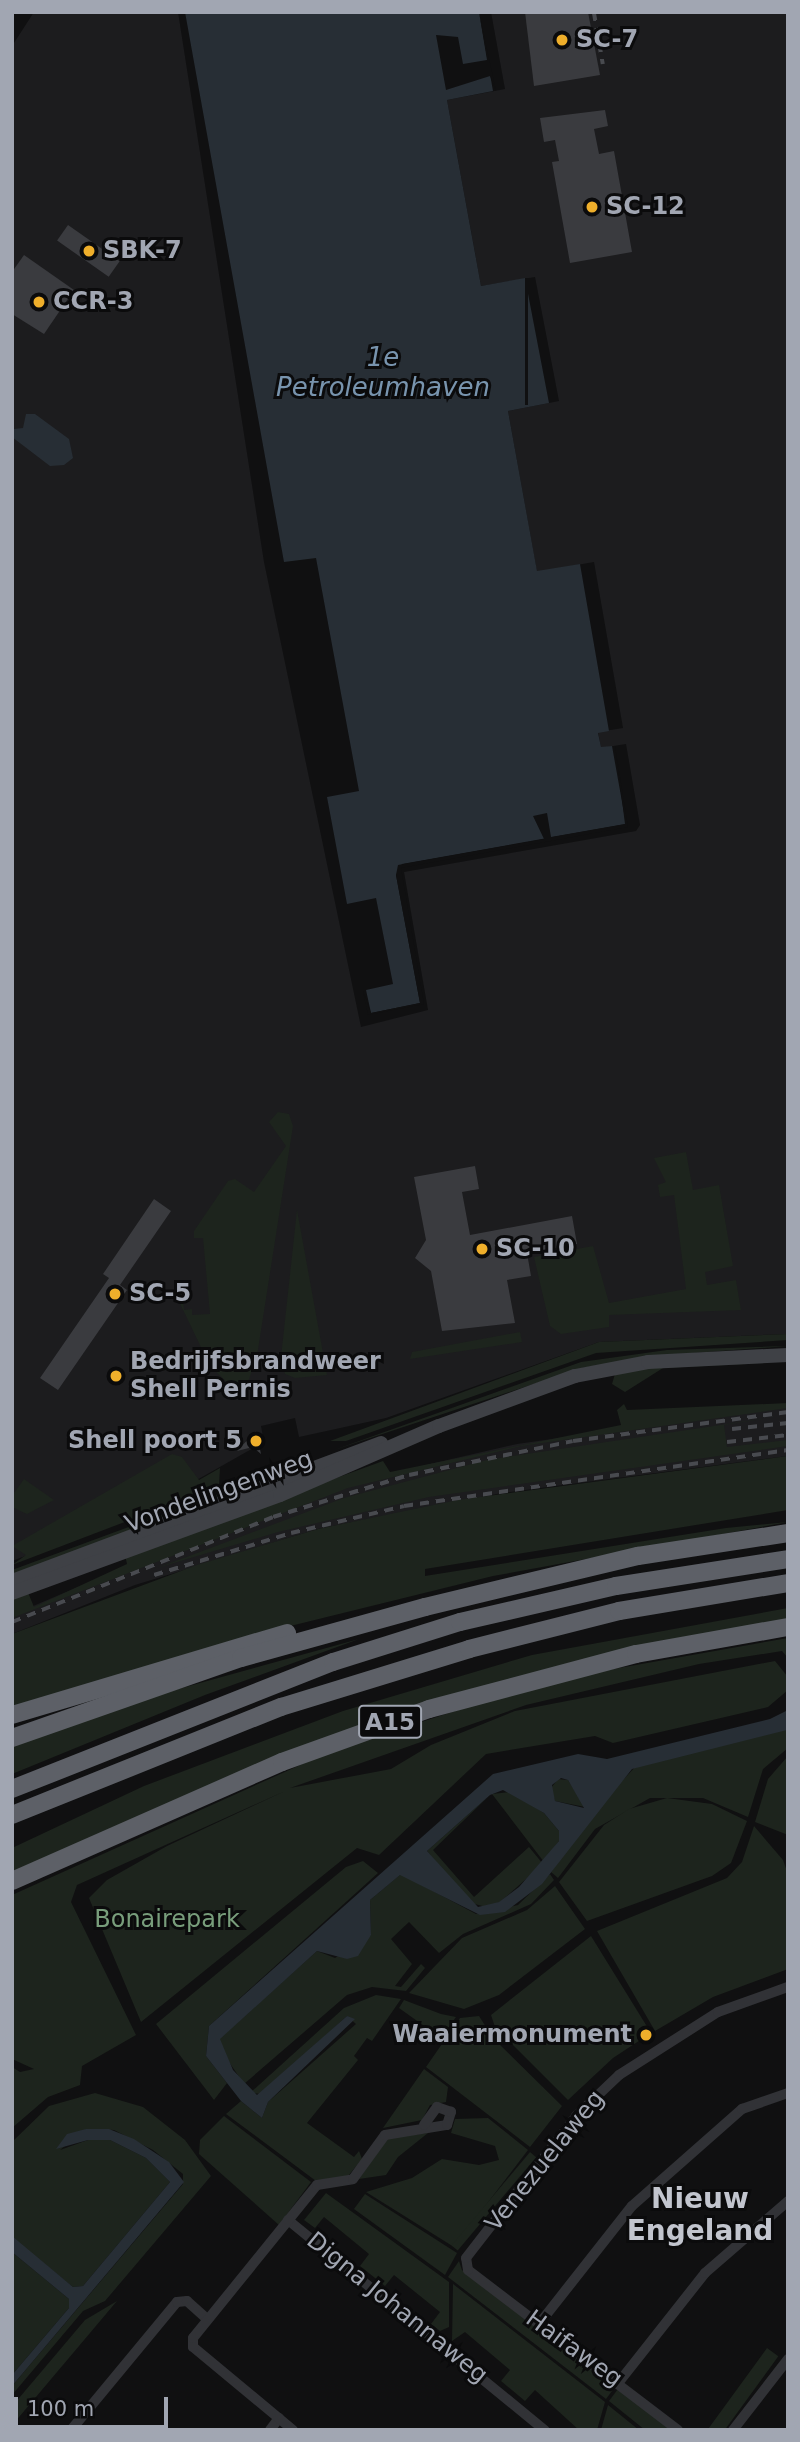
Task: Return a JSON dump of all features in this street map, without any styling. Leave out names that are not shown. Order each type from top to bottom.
[{"type":"highway","points":[[12,1738],[241,1658],[425,1607],[626,1559],[788,1533]]},
{"type":"highway","points":[[12,1789],[333,1662],[460,1622],[616,1586],[788,1559]]},
{"type":"highway","name":"A15","points":[[12,1815],[281,1707],[469,1649],[620,1611],[788,1583]]},
{"type":"highway","points":[[12,1715],[310,1627],[425,1607]]},
{"type":"highway","points":[[144,1692],[413,1622],[460,1622]]},
{"type":"highway","name":"A15","points":[[12,1881],[271,1767],[429,1709],[636,1654],[788,1627]]},
{"type":"highway","name":"A15","points":[[12,1829],[112,1774]]},
{"type":"street","name":"Vondelingenweg","points":[[12,1581],[599,1369],[672,1359],[788,1355]]},
{"type":"street","name":"Vondelingenweg","points":[[12,1593],[280,1495],[439,1426]]},
{"type":"street","name":"Venezuelaweg","points":[[468,2270],[466,2258],[559,2136],[604,2088],[718,2012],[788,1987]]},
{"type":"street","points":[[539,2324],[632,2206],[742,2109],[788,2092]]},
{"type":"street","name":"Digna Johannaweg","points":[[424,2125],[385,2135],[353,2179],[321,2182],[288,2220],[545,2430]]},
{"type":"street","points":[[619,2382],[705,2273],[788,2201]]},
{"type":"street","points":[[288,2220],[207,2319],[192,2347],[293,2430]]},
{"type":"street","name":"Haifaweg","points":[[468,2270],[619,2382],[678,2430]]},
{"type":"street","points":[[71,2430],[177,2302],[187,2301],[207,2319]]},
{"type":"street","points":[[733,2430],[788,2359]]},
{"type":"street","points":[[270,2430],[279,2418]]},
{"type":"shaded area","points":[[34,12],[178,12],[264,562],[361,1027],[428,1010],[404,872],[636,831],[640,825],[626,744],[601,748],[598,732],[623,728],[594,562],[537,572],[508,411],[559,401],[535,277],[481,286],[447,100],[505,89],[491,12],[788,12],[788,1334],[599,1342],[386,1418],[299,1437],[295,1418],[261,1426],[264,1442],[135,1515],[12,1561],[12,46]]},
{"type":"shaded area","points":[[788,1405],[788,1456],[502,1493],[318,1529],[135,1585],[12,1634],[12,1615],[179,1544],[387,1474],[517,1444]]},
{"type":"green space","points":[[278,1112],[289,1114],[293,1126],[257,1356],[247,1385],[232,1387],[210,1366],[174,1291],[182,1291],[184,1310],[192,1309],[192,1315],[210,1314],[203,1238],[194,1238],[194,1231],[228,1181],[235,1179],[254,1192],[286,1146],[269,1122]]},
{"type":"green space","points":[[686,1152],[693,1190],[719,1185],[733,1266],[705,1272],[707,1285],[736,1280],[741,1310],[609,1315],[609,1327],[561,1334],[550,1326],[534,1257],[593,1246],[609,1303],[686,1289],[674,1195],[660,1197],[658,1185],[666,1182],[654,1158]]},
{"type":"green space","points":[[297,1210],[327,1375],[295,1378],[285,1374],[281,1357]]},
{"type":"green space","points":[[520,1332],[522,1342],[410,1359],[412,1352]]},
{"type":"green space","points":[[788,1334],[788,1340],[596,1353],[346,1441],[330,1441],[599,1342]]},
{"type":"green space","points":[[788,1346],[652,1356],[582,1368],[334,1450],[581,1362],[667,1350]]},
{"type":"green space","points":[[788,1362],[663,1368],[625,1392],[612,1384],[615,1374],[656,1367]]},
{"type":"green space","points":[[788,1403],[788,1408],[521,1446],[348,1488],[12,1618],[12,1596],[27,1590],[34,1607],[127,1564],[125,1555],[383,1461],[390,1472],[621,1425],[617,1410],[624,1404],[627,1410]]},
{"type":"green space","points":[[788,1415],[724,1425],[727,1447],[788,1440],[788,1446],[429,1497],[278,1532],[157,1568],[344,1498],[487,1460]]},
{"type":"green space","points":[[172,1454],[182,1457],[199,1480],[220,1468],[219,1486],[12,1565],[26,1555],[12,1546]]},
{"type":"green space","points":[[788,1456],[788,1510],[425,1569],[425,1576],[726,1528],[788,1522],[493,1576],[266,1632],[12,1710],[12,1634],[197,1565],[318,1529],[458,1500]]},
{"type":"green space","points":[[24,1479],[54,1500],[27,1514],[14,1508],[12,1496]]},
{"type":"green space","points":[[229,1490],[222,1498],[12,1577],[12,1570]]},
{"type":"green space","points":[[788,1608],[788,1623],[479,1691],[12,1876],[12,1848],[144,1786],[343,1711],[532,1655]]},
{"type":"green space","name":"Bonairepark","points":[[788,1638],[788,1658],[782,1651],[699,1664],[526,1705],[290,1788],[391,1769],[431,1745],[515,1711],[775,1661],[788,1677],[788,1690],[768,1707],[613,1743],[595,1736],[486,1754],[379,1855],[357,1848],[141,2022],[89,1898],[107,1880],[167,1846],[285,1791],[77,1885],[71,1902],[136,2035],[82,2066],[80,2085],[48,2097],[12,2128],[12,2067],[20,2072],[34,2069],[12,2059],[12,1895],[329,1752],[498,1697],[602,1671]]},
{"type":"green space","points":[[359,1639],[205,1695],[12,1774],[12,1745],[153,1696]]},
{"type":"green space","points":[[788,1729],[788,1748],[763,1769],[748,1817],[703,1798],[650,1798],[595,1829],[558,1878],[551,1872],[595,1810],[637,1765]]},
{"type":"green space","points":[[788,1756],[788,1835],[755,1822],[768,1779]]},
{"type":"green space","points":[[558,1779],[568,1780],[585,1807],[555,1801],[551,1788]]},
{"type":"green space","points":[[511,1792],[544,1813],[559,1831],[559,1841],[544,1862],[492,1794]]},
{"type":"green space","points":[[490,1795],[433,1850],[474,1897],[529,1847],[543,1864],[500,1902],[486,1907],[471,1903],[427,1851]]},
{"type":"green space","points":[[667,1798],[712,1804],[747,1821],[731,1863],[712,1876],[587,1921],[559,1882],[604,1825],[629,1809]]},
{"type":"green space","points":[[754,1826],[783,1860],[788,1874],[788,1969],[713,1997],[655,2031],[597,1931],[727,1878],[742,1862]]},
{"type":"green space","points":[[363,1861],[378,1873],[209,2026],[206,2056],[227,2083],[214,2100],[156,2024],[346,1867]]},
{"type":"green space","points":[[401,1874],[476,1914],[518,1905],[550,1874],[554,1880],[531,1904],[463,1934],[439,1953],[409,1922],[391,1939],[412,1964],[395,1986],[401,1987],[421,1964],[425,1968],[406,1991],[372,1987],[347,1995],[244,2084],[218,2046],[220,2038],[317,1951],[335,1958],[371,1935],[370,1900]]},
{"type":"green space","points":[[555,1886],[585,1929],[499,1995],[464,2009],[409,1993],[462,1938],[527,1910]]},
{"type":"green space","points":[[591,1936],[651,2033],[613,2058],[568,2100],[495,2027],[491,2015]]},
{"type":"green space","points":[[376,1995],[401,1999],[372,2041],[367,2038],[354,2056],[358,2060],[307,2123],[354,2157],[359,2151],[362,2159],[348,2176],[316,2181],[226,2114],[241,2101],[262,2118],[268,2102],[356,2024],[347,2016],[261,2094],[250,2093],[344,2008]]},
{"type":"green space","points":[[404,2000],[456,2017],[441,2038],[399,2008]]},
{"type":"green space","points":[[479,2016],[493,2038],[562,2106],[530,2147],[426,2067],[460,2018]]},
{"type":"green space","points":[[424,2069],[448,2087],[446,2102],[430,2105],[422,2120],[383,2128]]},
{"type":"green space","points":[[95,2093],[143,2107],[185,2140],[211,2176],[105,2301],[83,2311],[12,2395],[12,2386],[183,2184],[183,2174],[153,2150],[114,2130],[86,2129],[60,2150],[88,2140],[110,2140],[146,2158],[170,2182],[83,2286],[73,2287],[12,2238],[12,2142],[49,2106]]},
{"type":"green space","points":[[224,2116],[311,2182],[279,2225],[199,2154],[200,2140]]},
{"type":"green space","points":[[488,2118],[528,2150],[454,2247],[366,2192],[412,2178],[442,2159],[479,2165],[499,2160],[495,2146],[451,2133],[455,2119]]},
{"type":"green space","points":[[428,2133],[398,2157],[386,2175],[359,2179],[388,2138]]},
{"type":"green space","points":[[530,2152],[536,2157],[458,2251],[452,2245]]},
{"type":"green space","points":[[326,2193],[449,2282],[449,2327],[440,2331],[431,2324],[440,2312],[394,2275],[385,2286],[360,2266],[369,2254],[324,2217],[315,2228],[304,2220]]},
{"type":"green space","points":[[365,2194],[457,2253],[445,2275],[354,2209]]},
{"type":"green space","points":[[12,2252],[69,2299],[69,2308],[12,2375]]},
{"type":"green space","points":[[459,2261],[462,2270],[615,2387],[606,2399],[448,2277]]},
{"type":"green space","points":[[453,2284],[605,2402],[597,2430],[579,2430],[535,2390],[525,2401],[501,2381],[510,2370],[465,2332],[452,2341]]},
{"type":"green space","points":[[117,2301],[14,2423],[17,2430],[12,2430],[14,2404],[85,2320]]},
{"type":"green space","points":[[767,2348],[778,2356],[725,2430],[707,2430]]},
{"type":"green space","points":[[618,2389],[671,2430],[645,2430],[609,2401]]},
{"type":"green space","points":[[608,2405],[639,2430],[601,2430]]},
{"type":"water","name":"1e Petroleumhaven","points":[[185,12],[479,12],[493,91],[447,100],[481,286],[525,278],[549,403],[508,411],[537,571],[580,564],[609,731],[598,733],[601,747],[612,746],[626,824],[402,864],[396,875],[420,1003],[371,1013],[366,990],[393,984],[376,898],[347,904],[327,797],[359,791],[316,558],[284,562]]},
{"type":"water","points":[[26,414],[35,414],[69,439],[73,458],[64,465],[50,466],[12,437],[14,429],[23,428]]},
{"type":"water","points":[[788,1710],[787,1730],[632,1769],[542,1884],[505,1912],[480,1915],[400,1875],[370,1900],[371,1935],[358,1956],[347,1959],[317,1951],[220,2039],[233,2070],[257,2095],[347,2016],[355,2019],[268,2102],[262,2118],[241,2101],[206,2056],[209,2026],[493,1774],[578,1754],[607,1759],[770,1719]],"holes":[[[561,1778],[568,1780],[584,1808],[555,1801],[552,1785]],[[503,1790],[544,1813],[559,1831],[559,1841],[519,1887],[499,1902],[478,1907],[427,1851],[490,1795]]]},
{"type":"water","points":[[86,2129],[109,2129],[134,2139],[169,2162],[184,2182],[12,2386],[12,2375],[69,2308],[69,2299],[12,2252],[12,2236],[73,2287],[83,2286],[170,2182],[146,2158],[110,2140],[88,2140],[56,2149],[67,2134]]},
{"type":"pier","points":[[479,12],[496,91],[490,76],[446,90],[436,35],[458,37],[463,64],[487,60]]},
{"type":"pier","points":[[525,278],[528,278],[528,405],[525,405]]},
{"type":"pier","points":[[615,745],[628,827],[401,868],[424,1004],[368,1015],[363,991],[371,1013],[420,1003],[396,875],[398,865],[544,839],[533,816],[547,813],[551,837],[625,824]]},
{"type":"building","name":"SC-7","points":[[525,12],[588,12],[600,75],[534,86]]},
{"type":"building","name":"SC-12","points":[[605,110],[608,126],[594,129],[599,154],[614,151],[632,252],[570,263],[552,162],[559,161],[555,140],[544,142],[540,118]]},
{"type":"building","name":"SBK-7","points":[[68,225],[120,261],[109,277],[57,241]]},
{"type":"building","name":"CCR-3","points":[[24,255],[74,290],[44,334],[12,314],[12,272]]},
{"type":"building","name":"SC-10","points":[[475,1166],[479,1189],[462,1192],[470,1235],[572,1216],[577,1244],[527,1253],[531,1276],[507,1280],[515,1323],[442,1331],[431,1271],[415,1258],[426,1240],[414,1177]]},
{"type":"building","name":"SC-5","points":[[154,1199],[171,1211],[120,1285],[127,1290],[58,1390],[40,1378],[109,1278],[103,1274]]},
{"type":"building","points":[[256,1431],[261,1454],[253,1447],[237,1451]]},
{"type":"railway","points":[[594,12],[603,64]]},
{"type":"railway","points":[[12,1622],[273,1517],[409,1475],[573,1441],[788,1412]]},
{"type":"railway","points":[[732,1429],[788,1423]]},
{"type":"railway","points":[[727,1442],[788,1435]]},
{"type":"railway","points":[[154,1575],[291,1533],[404,1506],[788,1450]]},
{"type":"place","name":"SC-7","points":[[562,40]]},
{"type":"place","name":"SC-12","points":[[592,207]]},
{"type":"place","name":"SBK-7","points":[[89,251]]},
{"type":"place","name":"CCR-3","points":[[39,302]]},
{"type":"place","name":"SC-10","points":[[482,1249]]},
{"type":"place","name":"SC-5","points":[[115,1294]]},
{"type":"place","name":"Bedrijfsbrandweer Shell Pernis","points":[[116,1376]]},
{"type":"place","name":"Shell poort 5","points":[[256,1441]]},
{"type":"place","name":"Waaiermonument","points":[[646,2035]]},
{"type":"district","name":"Nieuw Engeland","points":[[700,2215]]}]
